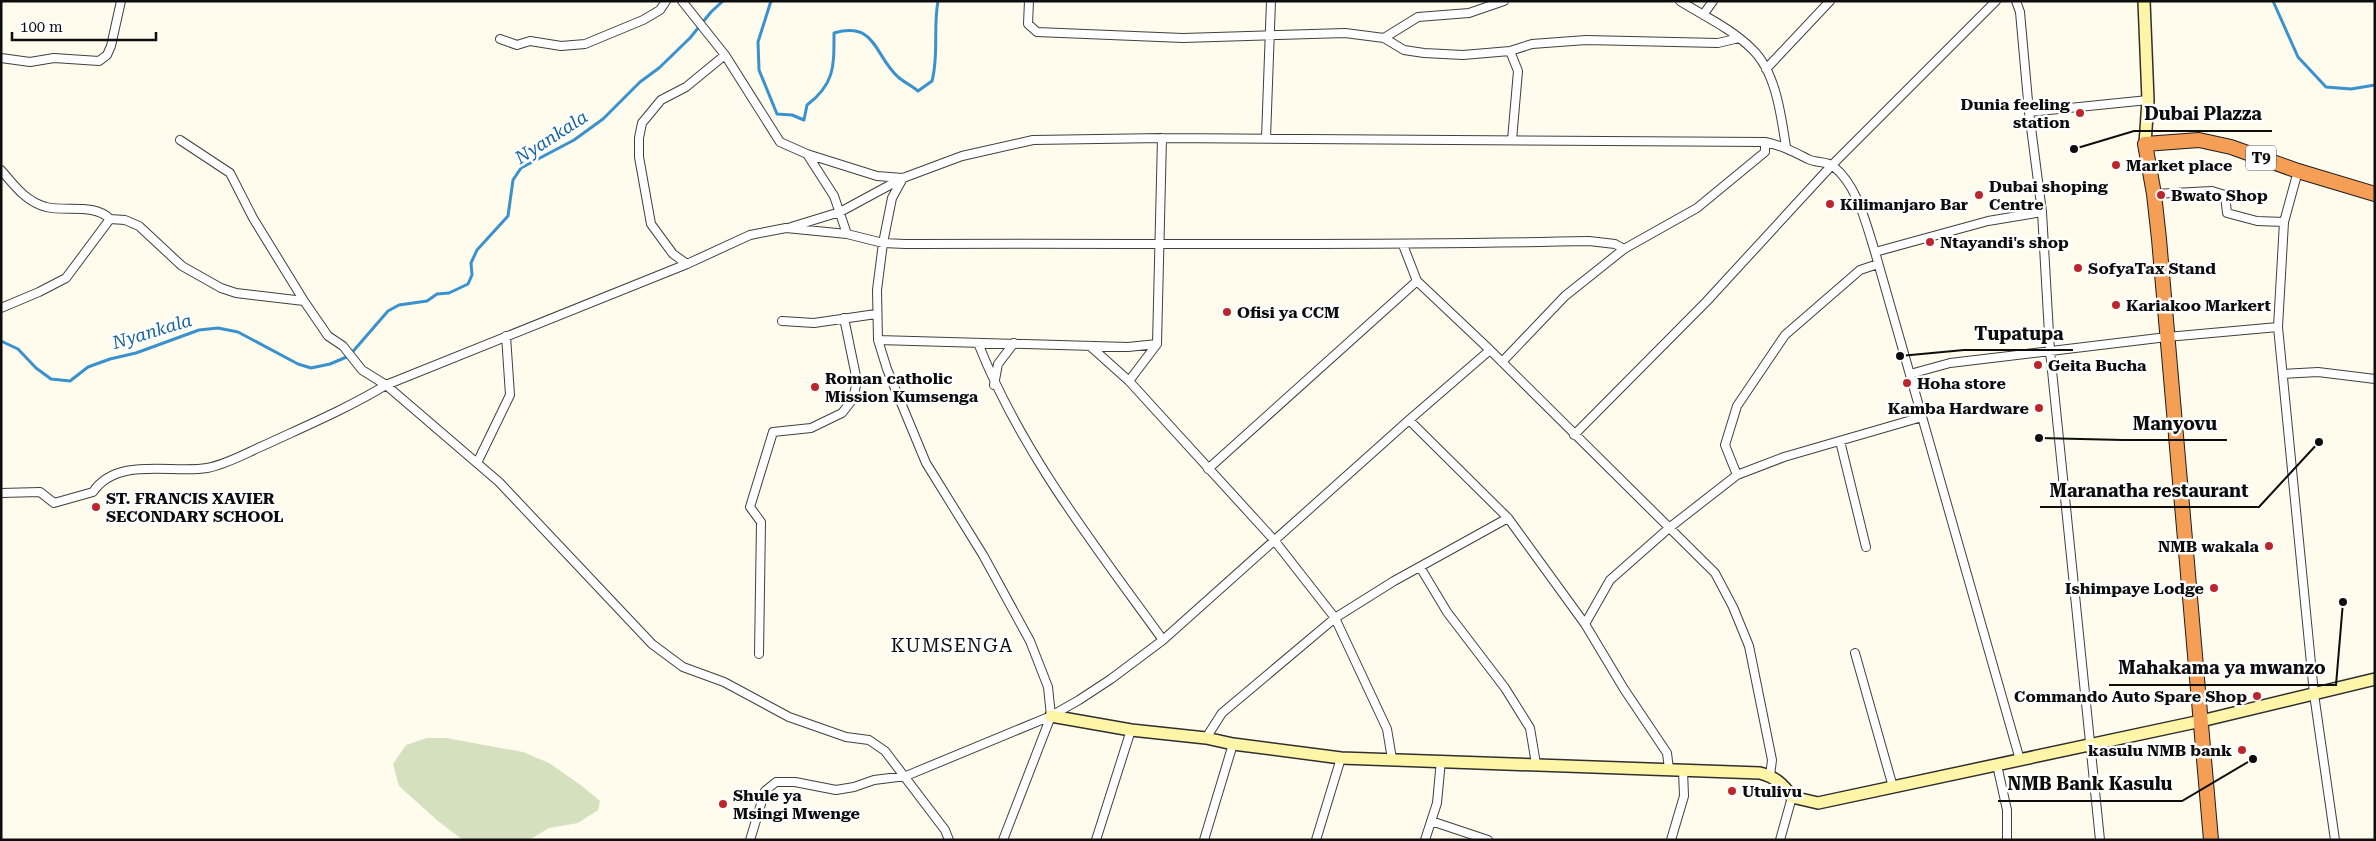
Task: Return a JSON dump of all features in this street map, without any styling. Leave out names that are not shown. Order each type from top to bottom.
[{"type":"highway","name":"T9","points":[[2145,144],[2199,140],[2231,147],[2298,171],[2375,194]]},
{"type":"highway","points":[[2145,144],[2154,194],[2211,840]]},
{"type":"street","points":[[1,58],[30,62],[54,58],[99,61],[107,55],[111,46],[121,1]]},
{"type":"street","points":[[500,40],[517,45],[530,41],[561,46],[585,44],[643,20],[660,10],[666,1]]},
{"type":"street","points":[[682,1],[725,55],[780,142],[807,154],[877,176],[903,178]]},
{"type":"street","points":[[1029,1],[1028,24],[1037,32],[1183,38],[1345,34],[1384,38],[1404,50],[1424,54],[1463,55],[1510,51],[1532,44],[1586,40],[1718,43],[1739,38]]},
{"type":"street","points":[[1266,138],[1271,1]]},
{"type":"street","points":[[1384,38],[1418,17],[1469,13],[1504,1]]},
{"type":"street","points":[[1680,1],[1739,38],[1753,50],[1766,69],[1781,114],[1786,147]]},
{"type":"street","points":[[1703,15],[1713,1]]},
{"type":"street","points":[[1766,69],[1830,1]]},
{"type":"street","points":[[1574,435],[1706,302],[1832,165],[1996,1]]},
{"type":"street","points":[[2016,1],[2020,12],[2029,112],[2042,212],[2050,351],[2092,745],[2100,840]]},
{"type":"street","points":[[2144,1],[2148,100],[2145,144]]},
{"type":"street","points":[[1510,51],[1518,71],[1512,140]]},
{"type":"street","points":[[687,264],[673,254],[651,224],[639,157],[639,138],[642,123],[661,100],[686,87],[725,55]]},
{"type":"street","points":[[2029,112],[2148,100]]},
{"type":"street","points":[[1129,381],[1156,344],[1162,138]]},
{"type":"street","points":[[1,492],[40,492],[54,503],[93,492],[99,484],[110,476],[152,467],[207,468],[232,459],[354,405],[386,385],[687,264],[750,235],[786,228],[840,212],[903,178],[962,156],[1033,140],[1266,138],[1765,142],[1786,147],[1810,160],[1832,165],[1848,182],[1862,211],[2020,760]]},
{"type":"street","points":[[180,140],[230,173],[253,218],[328,336],[343,346],[362,370],[386,385],[499,482],[652,644],[683,667],[724,682],[789,717],[846,737],[869,740],[885,751],[906,776],[945,830],[949,840]]},
{"type":"street","points":[[1502,362],[1565,296],[1624,249],[1698,208],[1765,152],[1765,142]]},
{"type":"street","points":[[807,154],[834,196],[847,234]]},
{"type":"street","points":[[1,170],[23,196],[45,206],[94,211],[106,215],[110,219],[125,220],[139,226],[182,266],[221,288],[236,292],[304,301]]},
{"type":"street","points":[[2298,171],[2284,222],[2278,327],[2314,694],[2335,840]]},
{"type":"street","points":[[903,178],[892,198],[882,243],[876,314],[878,340],[887,369],[926,463],[983,555],[1030,641],[1048,687],[1051,716],[1003,840]]},
{"type":"street","points":[[2154,194],[2212,191],[2225,195],[2227,213],[2256,221],[2284,222]]},
{"type":"street","points":[[1875,252],[1988,221],[2042,212]]},
{"type":"street","points":[[1,308],[66,278],[110,219]]},
{"type":"street","points":[[786,228],[847,234],[882,243],[1160,243],[1402,246],[1589,241],[1615,244],[1624,249]]},
{"type":"street","points":[[1402,246],[1416,281],[1490,350],[1715,573],[1733,607],[1746,638],[1772,760],[1770,776]]},
{"type":"street","points":[[1737,475],[1725,445],[1737,406],[1785,335],[1860,270],[1878,264]]},
{"type":"street","points":[[1208,470],[1416,281]]},
{"type":"street","points":[[782,321],[814,323],[876,314]]},
{"type":"street","points":[[759,654],[762,522],[750,507],[772,432],[811,428],[842,413],[853,399],[857,381],[844,318]]},
{"type":"street","points":[[1910,374],[1950,363],[2167,337],[2278,327]]},
{"type":"street","points":[[477,463],[510,395],[506,336]]},
{"type":"street","points":[[878,340],[1128,347],[1156,344]]},
{"type":"street","points":[[978,343],[994,385],[1052,485],[1163,640]]},
{"type":"street","points":[[994,385],[998,364],[1014,343]]},
{"type":"street","points":[[1090,346],[1129,381],[1208,470],[1274,540],[1335,618],[1387,729],[1392,758]]},
{"type":"street","points":[[750,840],[765,791],[776,782],[795,782],[836,790],[854,787],[874,780],[906,776],[1051,716],[1111,679],[1163,640],[1490,350]]},
{"type":"street","points":[[2283,374],[2318,372],[2375,379]]},
{"type":"street","points":[[1585,624],[1610,580],[1669,528],[1737,475],[1784,457],[1922,417]]},
{"type":"street","points":[[1409,420],[1508,518],[1585,624],[1624,689],[1667,753],[1669,769]]},
{"type":"street","points":[[1840,441],[1866,547]]},
{"type":"street","points":[[1206,738],[1222,713],[1335,618],[1420,567],[1508,518]]},
{"type":"street","points":[[1420,567],[1447,612],[1505,688],[1530,728],[1536,764]]},
{"type":"street","points":[[1855,653],[1893,787]]},
{"type":"street","points":[[1051,716],[1131,730],[1206,738],[1233,744],[1341,758],[1392,758],[1669,769],[1770,776],[1784,785],[1792,797],[1818,803],[2201,722],[2375,679]]},
{"type":"street","points":[[1096,840],[1131,730]]},
{"type":"street","points":[[1204,840],[1233,744]]},
{"type":"street","points":[[1316,840],[1341,758]]},
{"type":"street","points":[[1425,840],[1437,803],[1441,760]]},
{"type":"street","points":[[1997,765],[2007,810],[2007,840]]},
{"type":"street","points":[[1671,840],[1684,796],[1683,770]]},
{"type":"street","points":[[1780,840],[1792,797]]},
{"type":"street","points":[[1431,821],[1488,840]]},
{"type":"green space","points":[[427,738],[446,738],[523,752],[549,763],[582,786],[600,801],[598,810],[578,823],[549,828],[529,840],[463,840],[438,821],[399,786],[393,764],[406,745]]},
{"type":"waterway","name":"Nyankala","points":[[1,341],[18,349],[36,368],[51,379],[70,381],[88,367],[110,359],[136,353],[199,330],[218,328],[238,332],[298,364],[311,368],[330,364],[349,356],[388,311],[399,305],[427,301],[437,294],[449,293],[468,284],[472,275],[471,263],[477,250],[508,216],[513,180],[521,168],[574,140],[603,119],[640,82],[659,68],[690,38],[711,12],[723,1]]},
{"type":"waterway","name":"Nyankala","points":[[771,1],[758,42],[759,70],[777,114],[792,115],[804,120],[807,105],[823,90],[831,74],[834,55],[834,33],[848,31],[858,32],[866,36],[873,42],[898,77],[918,91],[932,81],[938,1]]},
{"type":"waterway","name":"Nyankala","points":[[2273,1],[2298,57],[2326,87],[2351,89],[2375,85]]},
{"type":"place","name":"Dunia feeling station","points":[[2080,113]]},
{"type":"place","name":"Dubai Plazza","points":[[2074,149]]},
{"type":"place","name":"Market place","points":[[2116,165]]},
{"type":"place","name":"Dubai shoping Centre","points":[[1979,195]]},
{"type":"place","name":"Bwato Shop","points":[[2161,195]]},
{"type":"place","name":"Kilimanjaro Bar","points":[[1830,204]]},
{"type":"place","name":"Ntayandi's shop","points":[[1930,242]]},
{"type":"place","name":"SofyaTax Stand","points":[[2078,268]]},
{"type":"place","name":"Kariakoo Markert","points":[[2116,305]]},
{"type":"place","name":"Ofisi ya CCM","points":[[1227,312]]},
{"type":"place","name":"Tupatupa","points":[[1900,356]]},
{"type":"place","name":"Geita Bucha","points":[[2038,365]]},
{"type":"place","name":"Hoha store","points":[[1907,383]]},
{"type":"place","name":"Roman catholic Mission Kumsenga","points":[[815,387]]},
{"type":"place","name":"Kamba Hardware","points":[[2039,408]]},
{"type":"place","name":"Manyovu","points":[[2039,438]]},
{"type":"place","name":"Maranatha restaurant","points":[[2319,442]]},
{"type":"place","name":"ST. FRANCIS XAVIER SECONDARY SCHOOL","points":[[96,507]]},
{"type":"place","name":"NMB wakala","points":[[2269,546]]},
{"type":"place","name":"Ishimpaye Lodge","points":[[2214,588]]},
{"type":"place","name":"Mahakama ya mwanzo","points":[[2343,602]]},
{"type":"place","name":"Commando Auto Spare Shop","points":[[2257,696]]},
{"type":"place","name":"kasulu NMB bank","points":[[2242,750]]},
{"type":"place","name":"NMB Bank Kasulu","points":[[2253,759]]},
{"type":"place","name":"Utulivu","points":[[1732,791]]},
{"type":"place","name":"Shule ya Msingi Mwenge","points":[[723,804]]},
{"type":"district","name":"KUMSENGA","points":[[952,645]]}]
